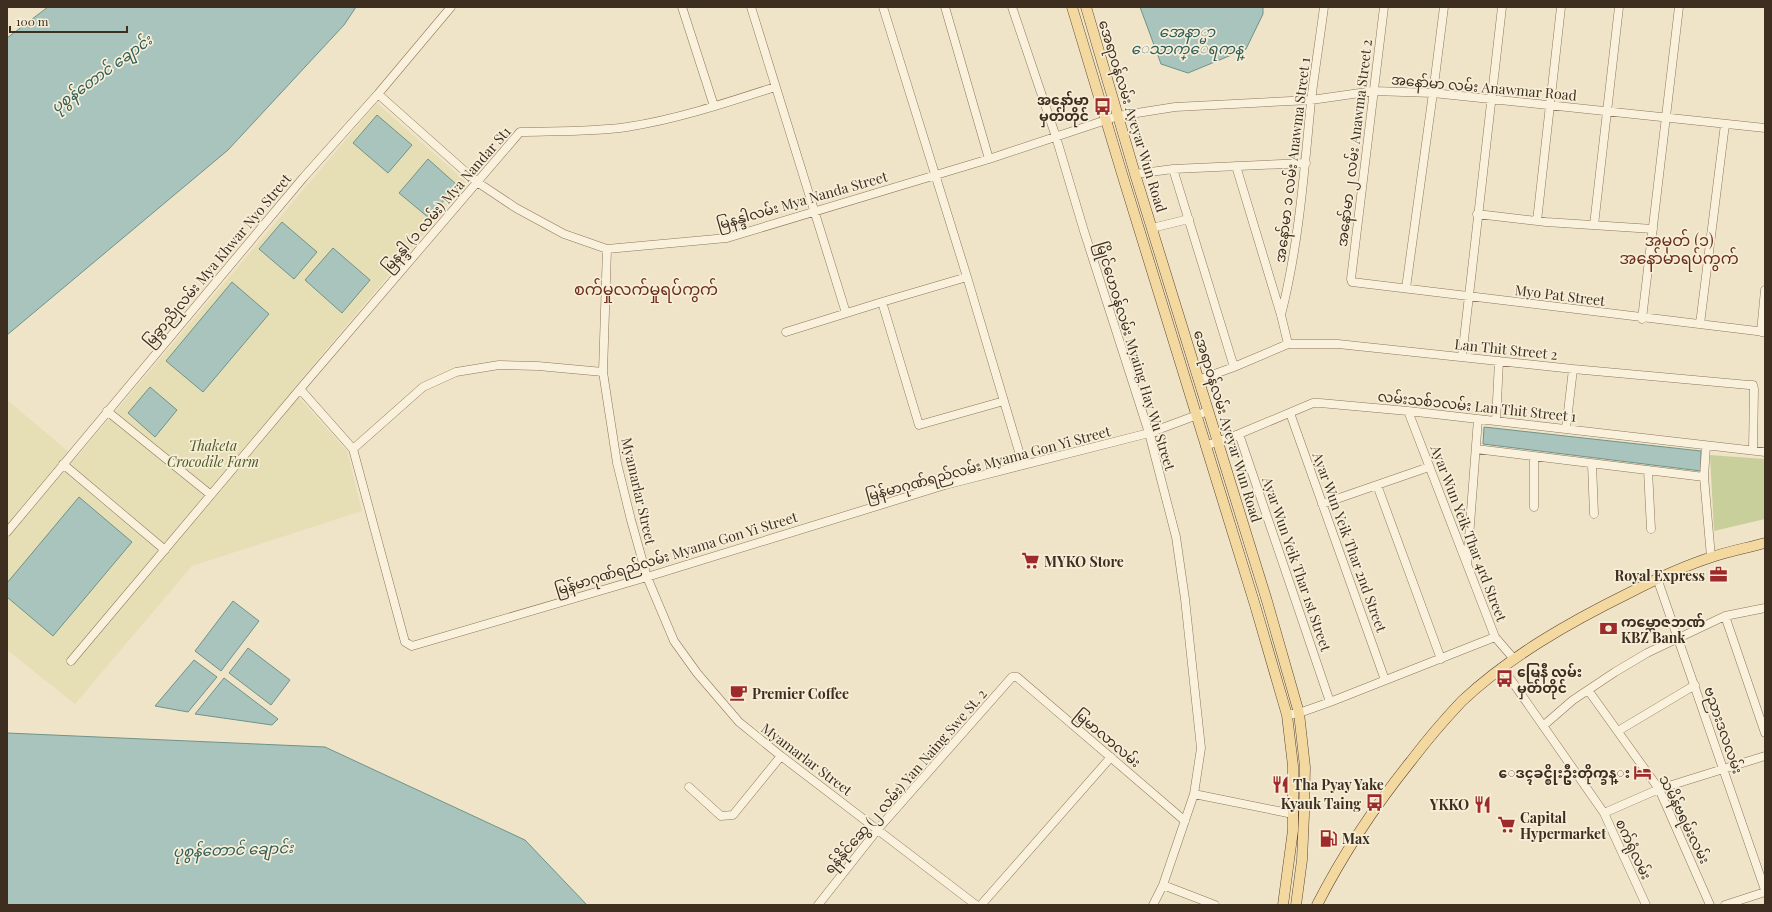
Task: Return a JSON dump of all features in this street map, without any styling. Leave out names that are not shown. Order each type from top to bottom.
[{"type":"main road","name":"အေရာဝန်လမ်း Ayeyar Wun Road","points":[[1072,7],[1287,714],[1292,766],[1293,814],[1290,856],[1283,905]]},
{"type":"main road","name":"အေရာဝန်လမ်း Ayeyar Wun Road","points":[[1086,7],[1135,174],[1267,601],[1299,713],[1305,767],[1304,833],[1296,905]]},
{"type":"main road","points":[[1317,905],[1337,867],[1383,796],[1419,750],[1463,701],[1502,667],[1514,658],[1602,606],[1657,578],[1712,557],[1765,543]]},
{"type":"street","name":"မြခွာညိုလမ်း Mya Khwar Nyo Street","points":[[7,532],[303,178],[378,94],[451,7]]},
{"type":"street","points":[[682,7],[714,106]]},
{"type":"street","points":[[751,7],[846,313]]},
{"type":"street","points":[[883,7],[967,277],[1023,465]]},
{"type":"street","points":[[945,7],[988,160]]},
{"type":"street","name":"မြိုင်ဟေဝန်လမ်း Myaing Hay Wu Street","points":[[1012,7],[1056,137],[1084,231],[1149,433],[1176,537],[1185,599],[1201,748],[1194,794],[1163,885],[1153,905]]},
{"type":"street","name":"အနော်မာ ၁ လမ်း Anawma Street 1","points":[[1281,315],[1291,278],[1324,7]]},
{"type":"street","name":"အနော်မာ ၂ လမ်း Anawma Street 2","points":[[1352,282],[1351,279],[1384,7]]},
{"type":"street","points":[[1406,288],[1444,7]]},
{"type":"street","points":[[1462,357],[1477,214],[1492,100],[1502,7]]},
{"type":"street","points":[[1537,221],[1561,7]]},
{"type":"street","points":[[1594,225],[1619,7]]},
{"type":"street","points":[[1642,318],[1679,7]]},
{"type":"street","name":"မြနန္ဒါ (၁ လမ်း) Mya Nandar St1","points":[[71,662],[300,389],[520,132],[626,127],[677,117],[775,87]]},
{"type":"street","name":"အနော်မာ လမ်း Anawmar Road","points":[[1106,119],[1175,107],[1312,100],[1374,91],[1433,93],[1765,128]]},
{"type":"street","name":"မြနန္ဒါလမ်း Mya Nanda Street","points":[[378,94],[477,182],[516,208],[564,234],[607,249],[727,238],[988,160],[1106,119]]},
{"type":"street","points":[[1700,324],[1725,124]]},
{"type":"street","points":[[1135,174],[1173,169],[1306,163]]},
{"type":"street","points":[[1236,166],[1281,315],[1288,344]]},
{"type":"street","points":[[1173,169],[1234,367]]},
{"type":"street","points":[[1477,214],[1537,221],[1653,229]]},
{"type":"street","points":[[1152,228],[1188,219]]},
{"type":"street","name":"Myamarlar Street","points":[[607,249],[603,372],[617,463],[647,577],[674,641],[697,673],[739,722],[781,756],[976,905]]},
{"type":"street","points":[[786,332],[967,277]]},
{"type":"street","name":"Myo Pat Street","points":[[1352,282],[1763,332]]},
{"type":"street","points":[[1763,332],[1765,290]]},
{"type":"street","points":[[882,302],[919,425],[1004,401]]},
{"type":"street","name":"Lan Thit Street 2","points":[[1198,380],[1234,367],[1288,344],[1338,344],[1499,362],[1753,386],[1753,450]]},
{"type":"street","points":[[1496,421],[1499,362]]},
{"type":"street","points":[[300,389],[353,448],[423,387],[456,372],[499,365],[538,366],[603,372]]},
{"type":"street","points":[[1566,429],[1573,369]]},
{"type":"street","name":"လမ်းသစ်၁လမ်း Lan Thit Street 1","points":[[1205,446],[1313,404],[1320,403],[1408,411],[1765,452]]},
{"type":"street","points":[[107,411],[211,495]]},
{"type":"street","name":"မြန်မာဂုဏ်ရည်လမ်း Myama Gon Yi Street","points":[[353,448],[405,642],[412,646],[647,577],[945,485],[1149,433],[1196,414],[1208,411]]},
{"type":"street","name":"Ayar Wun Yeik Thar 4rd Street","points":[[1408,411],[1495,637],[1514,658]]},
{"type":"street","name":"Ayar Wun Yeik Thar 2nd Street","points":[[1290,413],[1385,680]]},
{"type":"street","points":[[1467,566],[1478,419]]},
{"type":"street","name":"Ayar Wun Yeik Thar 1st Street","points":[[1239,434],[1330,702]]},
{"type":"street","points":[[1706,446],[1704,477],[1712,557]]},
{"type":"street","points":[[1476,449],[1704,477]]},
{"type":"street","points":[[1534,457],[1534,507]]},
{"type":"street","points":[[63,464],[165,550]]},
{"type":"street","points":[[1592,464],[1594,514]]},
{"type":"street","points":[[1322,504],[1429,467]]},
{"type":"street","points":[[1648,470],[1651,529]]},
{"type":"street","points":[[1377,484],[1441,659]]},
{"type":"street","name":"ဗညားဒလလမ်း","points":[[1657,578],[1765,891]]},
{"type":"street","points":[[1543,726],[1588,690],[1647,653],[1725,616],[1765,608]]},
{"type":"street","points":[[1725,616],[1765,733]]},
{"type":"street","points":[[1287,714],[1299,713],[1330,702],[1495,637]]},
{"type":"street","name":"စက်ရုံလမ်း","points":[[1502,667],[1604,813],[1646,905]]},
{"type":"street","name":"ရန်နိုင်ဆွေ (၂ လမ်း) Yan Naing Swe St. 2","points":[[818,905],[878,829],[1012,677],[1014,677]]},
{"type":"street","name":"မြမာလာလမ်း","points":[[1014,677],[1185,820]]},
{"type":"street","points":[[1618,731],[1694,685]]},
{"type":"street","name":"သမိန်ဗရမ်းလမ်း","points":[[1588,690],[1659,789],[1710,905]]},
{"type":"street","points":[[689,787],[721,816],[732,816],[781,756]]},
{"type":"street","points":[[1604,813],[1659,789],[1765,756]]},
{"type":"street","points":[[981,905],[1111,757]]},
{"type":"street","points":[[1194,794],[1293,814]]},
{"type":"street","points":[[1163,885],[1215,905]]},
{"type":"street","points":[[1725,905],[1765,891]]},
{"type":"green space","name":"Thaketa Crocodile Farm","points":[[377,103],[467,183],[292,390],[347,451],[362,511],[192,566],[75,704],[7,650],[7,400],[76,458]]},
{"type":"green space","points":[[1710,455],[1765,459],[1765,519],[1714,531]]},
{"type":"water","name":"ပုစွန်တောင် ချောင်း","points":[[48,7],[356,7],[344,25],[228,150],[7,335],[7,38]]},
{"type":"water","name":"အေနာ္မာ ေသာက္ေရကန္","points":[[1140,7],[1263,7],[1263,14],[1246,49],[1188,73],[1161,64]]},
{"type":"water","points":[[377,115],[412,145],[388,173],[353,143]]},
{"type":"water","points":[[428,159],[457,185],[429,218],[399,193]]},
{"type":"water","points":[[282,222],[317,252],[294,279],[259,249]]},
{"type":"water","points":[[333,248],[370,280],[342,313],[305,280]]},
{"type":"water","points":[[232,282],[269,314],[203,392],[166,361]]},
{"type":"water","points":[[150,387],[177,410],[155,437],[128,413]]},
{"type":"water","points":[[1484,427],[1701,451],[1701,471],[1483,444]]},
{"type":"water","points":[[79,497],[132,542],[53,636],[7,597],[7,583]]},
{"type":"water","points":[[233,601],[259,621],[221,671],[195,651]]},
{"type":"water","points":[[248,648],[290,680],[271,705],[229,673]]},
{"type":"water","points":[[194,660],[217,677],[188,712],[155,706]]},
{"type":"water","points":[[224,678],[278,719],[272,725],[195,714]]},
{"type":"water","name":"ပုစွန်တောင် ချောင်း","points":[[7,733],[325,747],[525,840],[587,905],[7,905]]},
{"type":"place","name":"အနော်မာ မှတ်တိုင်","points":[[1102,107]]},
{"type":"place","name":"MYKO Store","points":[[1031,561]]},
{"type":"place","name":"Royal Express","points":[[1718,575]]},
{"type":"place","name":"ကမ္ဘောဇဘဏ် KBZ Bank","points":[[1608,629]]},
{"type":"place","name":"မြေနီ လမ်း မှတ်တိုင်","points":[[1504,679]]},
{"type":"place","name":"Premier Coffee","points":[[739,693]]},
{"type":"place","name":"ေဒၚခင္စိုးဦးတိုက္ခန္း","points":[[1643,772]]},
{"type":"place","name":"Tha Pyay Yake","points":[[1280,784]]},
{"type":"place","name":"Kyauk Taing","points":[[1374,803]]},
{"type":"place","name":"YKKO","points":[[1482,804]]},
{"type":"place","name":"Capital Hypermarket","points":[[1507,825]]},
{"type":"place","name":"Max","points":[[1329,838]]},
{"type":"district","name":"အမှတ် (၁) အနော်မာရပ်ကွက်","points":[[1679,248]]},
{"type":"district","name":"စက်မှုလက်မှုရပ်ကွက်","points":[[646,288]]}]
